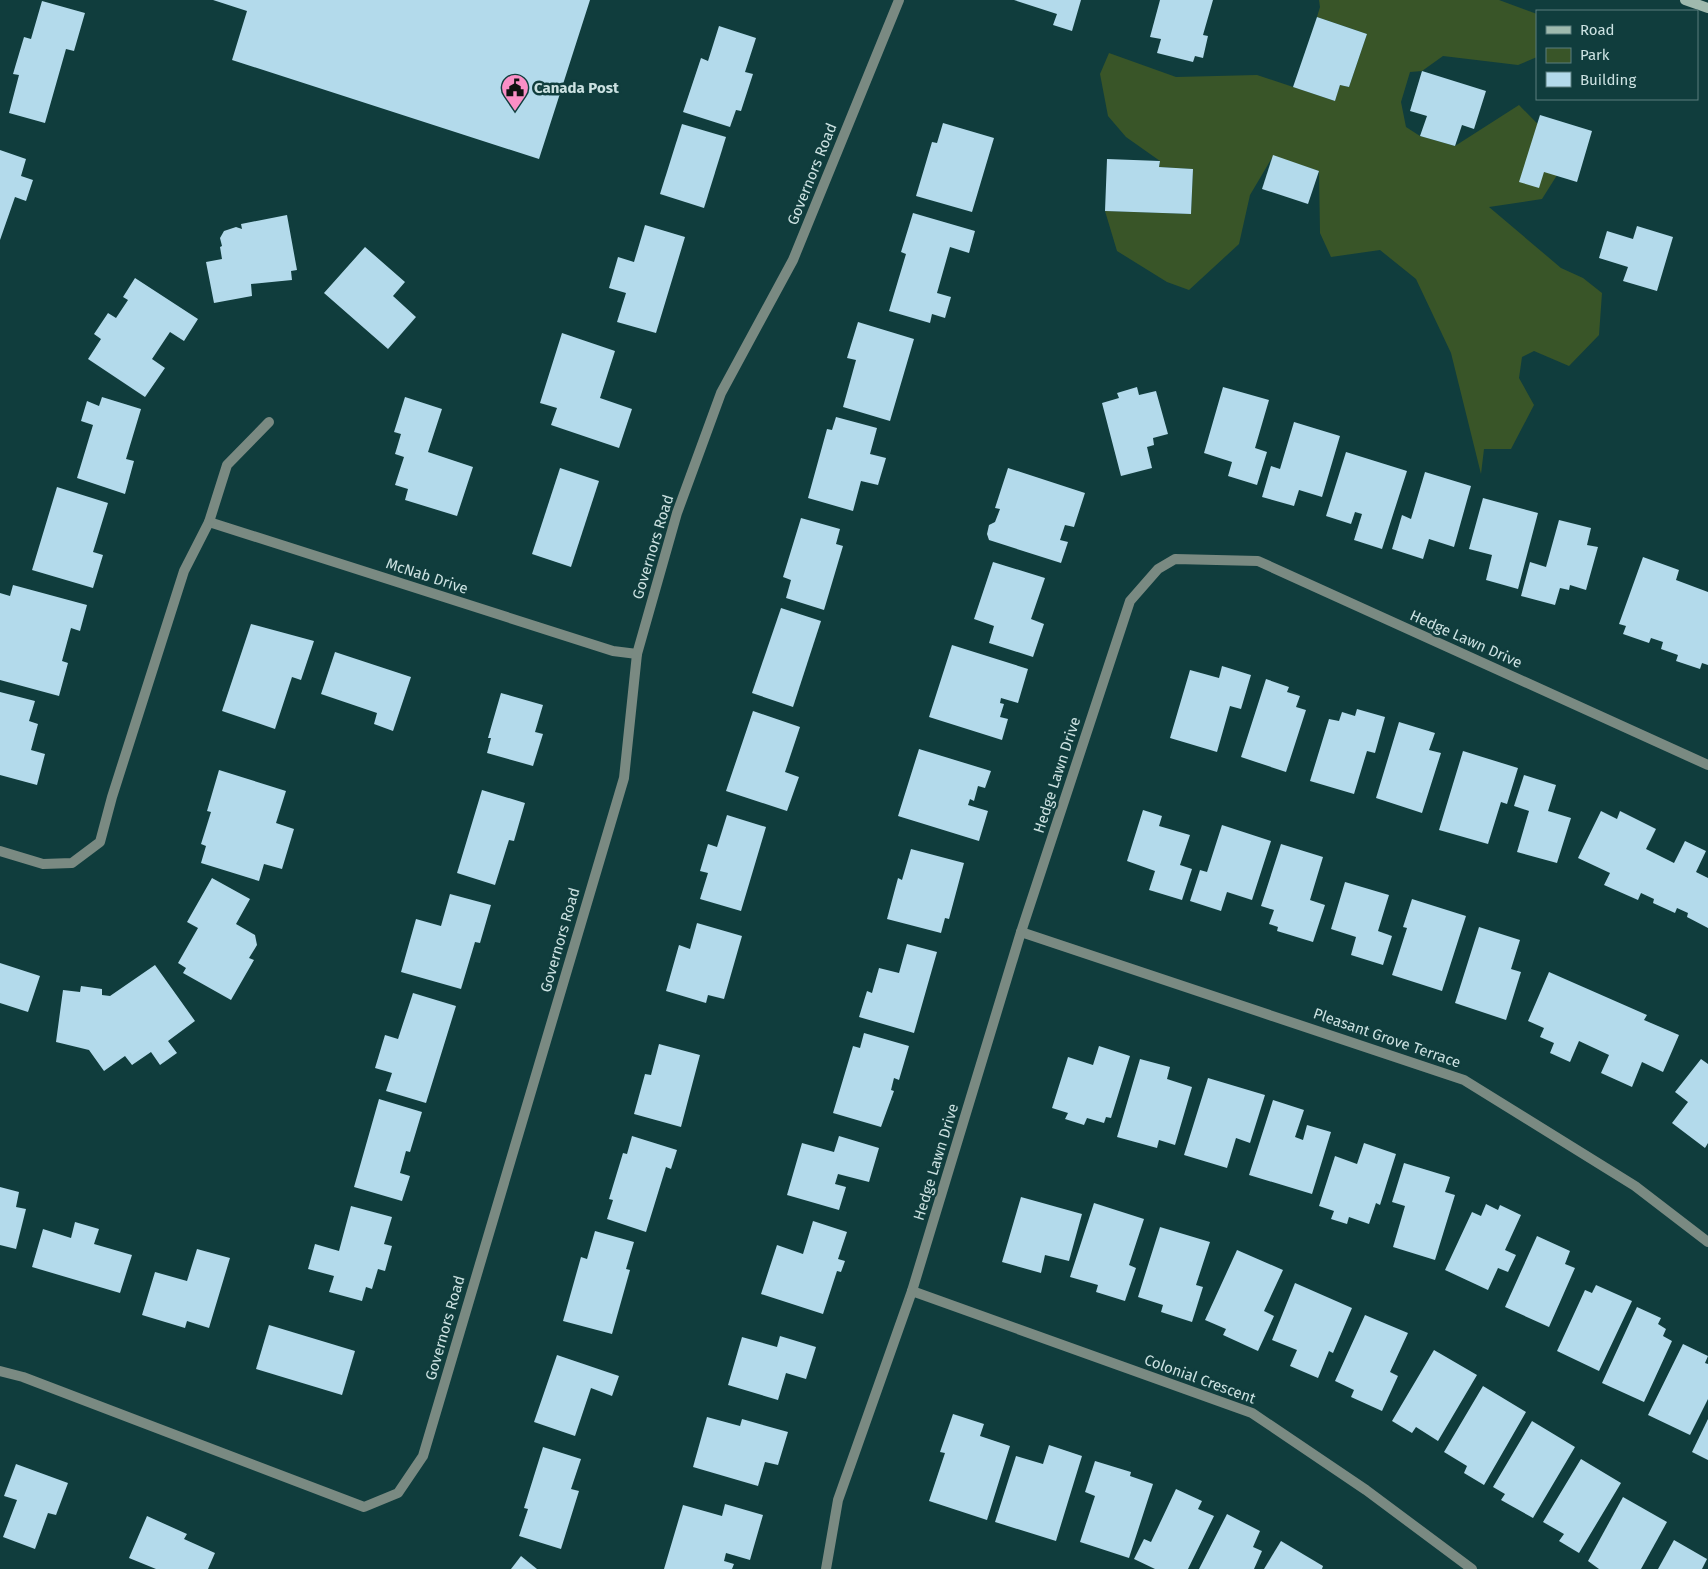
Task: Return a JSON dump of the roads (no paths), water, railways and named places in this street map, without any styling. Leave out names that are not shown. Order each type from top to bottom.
[{"type":"main road","points":[[1685,0],[1708,8]]},
{"type":"street","name":"Governors Road","points":[[0,1371],[23,1377],[364,1507],[398,1493],[423,1456],[624,778],[637,654],[677,513],[721,393],[793,260],[899,0]]},
{"type":"street","points":[[0,851],[43,864],[72,863],[100,842],[112,797],[184,571],[209,522],[227,465],[269,422]]},
{"type":"street","name":"McNab Drive","points":[[209,522],[613,651],[637,654]]},
{"type":"street","name":"Hedge Lawn Drive","points":[[826,1569],[838,1500],[912,1291],[1022,932],[1130,601],[1158,569],[1175,559],[1258,561],[1708,765]]},
{"type":"street","name":"Pleasant Grove Terrace","points":[[1022,932],[1464,1080],[1635,1186],[1708,1242]]},
{"type":"street","name":"Colonial Crescent","points":[[912,1291],[1252,1413],[1366,1490],[1472,1569]]},
{"type":"place","name":"Canada Post","points":[[515,112]]}]
